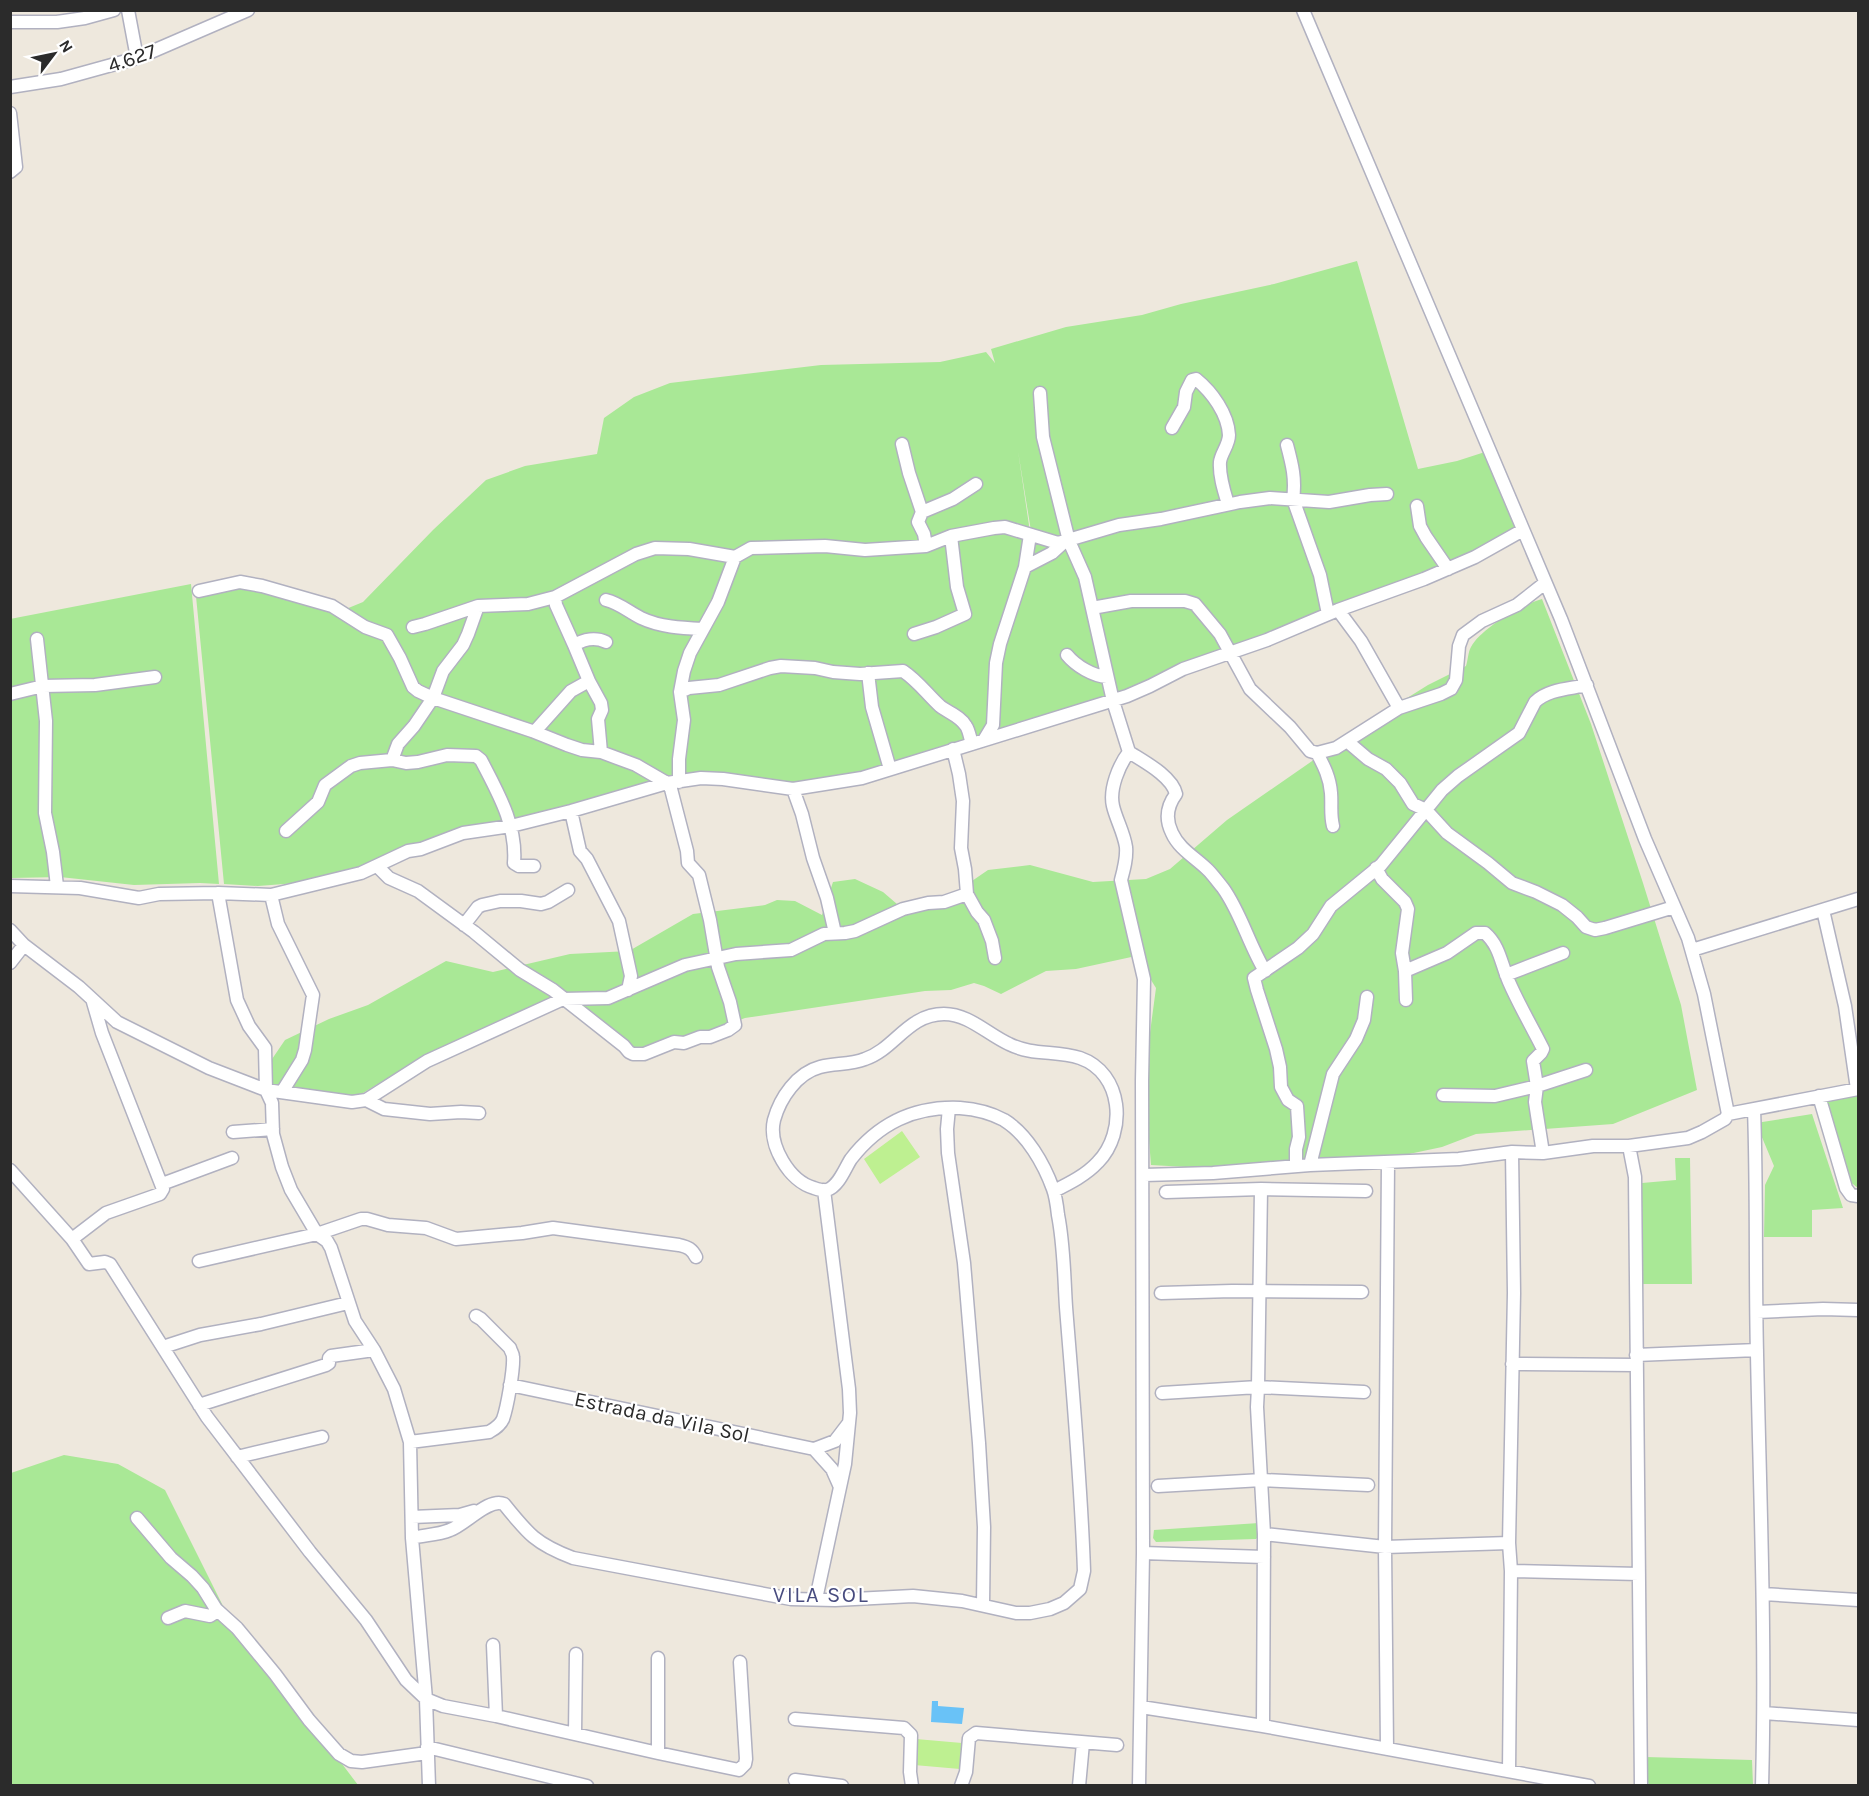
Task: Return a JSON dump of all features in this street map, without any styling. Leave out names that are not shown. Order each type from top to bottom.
[{"type":"street","points":[[10,22],[27,16],[57,22],[85,18],[114,10]]},
{"type":"street","points":[[128,10],[137,58]]},
{"type":"street","name":"4.627","points":[[10,87],[61,79],[137,58],[248,10]]},
{"type":"street","points":[[1144,1175],[1459,1159],[1512,1152],[1543,1153],[1593,1146],[1629,1146],[1688,1138],[1725,1119],[1728,1114],[1711,1028],[1692,950],[1644,839],[1587,686],[1545,583],[1303,10]]},
{"type":"street","points":[[10,113],[16,167],[10,171]]},
{"type":"street","points":[[1172,428],[1184,407],[1189,385],[1192,380],[1196,379],[1214,398],[1224,416],[1229,437],[1220,465],[1228,504]]},
{"type":"street","points":[[1040,393],[1043,437],[1066,542],[1085,577],[1107,677],[1129,752],[1149,764],[1173,786],[1176,794],[1168,810],[1168,823],[1172,834],[1190,856],[1207,868],[1224,889],[1265,971]]},
{"type":"street","points":[[902,444],[922,512],[918,522],[924,534],[926,546]]},
{"type":"street","points":[[1287,445],[1294,470],[1293,499],[1333,612],[1361,641],[1399,708]]},
{"type":"street","points":[[922,512],[953,499],[976,484]]},
{"type":"street","points":[[1025,567],[1077,537],[1119,525],[1270,498],[1329,502],[1388,494]]},
{"type":"street","points":[[1417,506],[1420,526],[1448,569]]},
{"type":"street","points":[[377,867],[389,878],[417,891],[520,970],[554,990],[633,1054],[645,1054],[674,1042],[684,1043],[728,1030],[735,1025],[730,1002],[718,966],[699,875],[688,863],[671,789],[679,759],[684,720],[680,692],[690,653],[718,602],[735,558],[751,548],[768,546],[846,547],[865,550],[926,546],[951,536],[1005,527],[1058,543],[1066,542]]},
{"type":"street","points":[[10,886],[80,888],[139,898],[159,894],[271,895],[343,878],[377,867],[408,851],[421,849],[463,833],[511,826],[673,782],[701,778],[723,779],[793,789],[862,778],[1113,700],[1150,686],[1183,669],[1267,640],[1333,612],[1448,569],[1522,530]]},
{"type":"street","points":[[984,740],[993,725],[995,673],[1000,644],[1025,567],[1030,535]]},
{"type":"street","points":[[914,634],[966,614],[957,587],[951,536]]},
{"type":"street","points":[[413,627],[478,606],[528,604],[555,597],[636,554],[655,548],[689,549],[735,558]]},
{"type":"street","points":[[199,591],[240,582],[332,606],[365,627],[387,635],[417,691],[582,750],[601,752],[673,782]]},
{"type":"street","points":[[1092,608],[1131,602],[1189,601],[1195,603],[1220,634],[1250,688],[1290,727],[1310,751],[1317,753],[1348,742],[1399,708],[1451,689],[1456,680],[1459,646],[1463,635],[1482,621],[1517,605],[1545,583]]},
{"type":"street","points":[[555,597],[556,605],[601,703],[602,710],[598,719],[601,752]]},
{"type":"street","points":[[606,600],[652,623],[703,629]]},
{"type":"street","points":[[392,760],[398,744],[414,726],[433,698],[443,671],[463,645],[478,606]]},
{"type":"street","points":[[37,639],[46,721],[45,813],[57,886]]},
{"type":"street","points":[[574,645],[591,639],[606,642]]},
{"type":"street","points":[[1067,655],[1074,664],[1102,677],[1107,677]]},
{"type":"street","points":[[680,692],[689,688],[719,685],[781,666],[815,668],[847,674],[903,671],[916,680],[921,688],[943,708],[965,724],[972,744]]},
{"type":"street","points":[[868,673],[872,707],[890,769]]},
{"type":"street","points":[[10,694],[43,686],[95,685],[155,677]]},
{"type":"street","points":[[532,731],[537,729],[571,690],[589,681]]},
{"type":"street","points":[[1296,1166],[1299,1137],[1297,1106],[1288,1100],[1281,1087],[1276,1049],[1254,978],[1313,934],[1331,906],[1381,865],[1442,790],[1458,776],[1519,734],[1539,698],[1548,693],[1587,686]]},
{"type":"street","points":[[1348,742],[1368,759],[1386,769],[1400,783],[1413,804],[1426,810],[1447,833],[1512,883],[1562,905],[1586,927],[1595,930],[1605,928],[1674,907]]},
{"type":"street","points":[[953,749],[963,801],[961,848],[967,894],[984,920],[992,941],[995,958]]},
{"type":"street","points":[[1129,752],[1120,767],[1112,803],[1126,848],[1121,880],[1144,980],[1143,1553],[1139,1785]]},
{"type":"street","points":[[1317,753],[1329,778],[1332,797],[1330,816],[1333,826]]},
{"type":"street","points":[[286,831],[318,802],[325,784],[340,772],[360,763],[392,760],[406,763],[418,762],[447,755],[479,758],[506,809],[515,852],[514,863],[516,866],[534,866]]},
{"type":"street","points":[[793,789],[827,898],[835,933]]},
{"type":"street","points":[[571,811],[580,851],[598,877],[620,921],[631,976],[628,990]]},
{"type":"street","points":[[1376,868],[1382,879],[1405,902],[1408,909],[1402,953],[1406,1000]]},
{"type":"street","points":[[464,925],[482,905],[500,901],[541,904],[568,890]]},
{"type":"street","points":[[218,893],[237,1000],[249,1026],[265,1048],[266,1090],[272,1103],[273,1129],[286,1180],[317,1234],[327,1241],[331,1248],[355,1321],[374,1350],[394,1389],[410,1442],[412,1538],[426,1699],[429,1785]]},
{"type":"street","points":[[10,930],[24,945],[78,987],[117,1022],[209,1068],[266,1090],[352,1102],[366,1100],[427,1061],[563,999],[608,998],[685,965],[717,957],[791,950],[824,934],[855,931],[903,909],[944,902],[967,894]]},
{"type":"street","points":[[271,895],[278,924],[313,995],[302,1060],[282,1092]]},
{"type":"street","points":[[1692,950],[1858,899]]},
{"type":"street","points":[[1728,1114],[1858,1089],[1845,1006],[1823,910]]},
{"type":"street","points":[[1405,971],[1447,953],[1469,936],[1480,932],[1485,933],[1496,945],[1506,975],[1543,1049],[1533,1061],[1537,1086],[1535,1102],[1543,1153]]},
{"type":"street","points":[[10,963],[24,945]]},
{"type":"street","points":[[1506,975],[1563,953]]},
{"type":"street","points":[[1310,1165],[1333,1074],[1356,1040],[1364,1020],[1367,997]]},
{"type":"street","points":[[72,1239],[106,1213],[160,1194],[163,1189],[102,1033],[92,1001]]},
{"type":"street","points":[[412,1538],[448,1531],[495,1502],[500,1502],[533,1538],[573,1558],[791,1599],[835,1600],[912,1596],[944,1598],[1016,1613],[1050,1609],[1064,1603],[1072,1598],[1083,1582],[1080,1479],[1062,1236],[1054,1191],[1041,1163],[1024,1138],[1005,1120],[969,1108],[927,1109],[901,1117],[876,1133],[851,1159],[836,1183],[828,1190],[824,1190],[799,1182],[782,1160],[775,1143],[773,1122],[783,1098],[797,1080],[818,1067],[845,1065],[868,1059],[884,1049],[903,1030],[923,1018],[941,1014],[960,1016],[1009,1044],[1032,1053],[1080,1058],[1097,1068],[1110,1083],[1117,1104],[1117,1123],[1113,1142],[1100,1161],[1083,1175],[1054,1191]]},
{"type":"street","points":[[1443,1095],[1496,1096],[1586,1070]]},
{"type":"street","points":[[1819,1096],[1846,1188],[1851,1195],[1858,1196]]},
{"type":"street","points":[[366,1100],[384,1109],[430,1114],[478,1113]]},
{"type":"street","points":[[949,1108],[948,1153],[962,1243],[976,1399],[984,1527],[983,1605]]},
{"type":"street","points":[[1754,1109],[1763,1594],[1762,1785]]},
{"type":"street","points":[[233,1131],[273,1129]]},
{"type":"street","points":[[1629,1146],[1635,1177],[1641,1785]]},
{"type":"street","points":[[1509,1771],[1511,1571],[1509,1543],[1514,1293],[1512,1152]]},
{"type":"street","points":[[162,1184],[232,1158]]},
{"type":"street","points":[[1387,1749],[1385,1546],[1388,1162]]},
{"type":"street","points":[[10,1170],[72,1239],[89,1263],[110,1263],[199,1405],[310,1552],[366,1620],[406,1680],[426,1699],[443,1706],[736,1770],[742,1767],[746,1759],[740,1662]]},
{"type":"street","points":[[1166,1192],[1260,1189],[1366,1191]]},
{"type":"street","points":[[1260,1189],[1257,1407],[1264,1534],[1263,1726]]},
{"type":"street","points":[[816,1599],[840,1487],[849,1423],[849,1389],[824,1190]]},
{"type":"street","points":[[199,1261],[317,1234],[361,1219],[388,1225],[426,1228],[456,1239],[552,1228],[679,1245],[688,1247],[696,1257]]},
{"type":"street","points":[[1161,1293],[1362,1292]]},
{"type":"street","points":[[163,1347],[211,1332],[261,1324],[348,1303]]},
{"type":"street","points":[[1757,1312],[1858,1310]]},
{"type":"street","points":[[410,1442],[489,1432],[495,1429],[502,1420],[510,1385],[512,1353],[476,1316]]},
{"type":"street","points":[[199,1405],[326,1365],[331,1356],[374,1350]]},
{"type":"street","points":[[1512,1364],[1636,1360],[1757,1350]]},
{"type":"street","name":"Estrada da Vila Sol","points":[[510,1385],[814,1449]]},
{"type":"street","points":[[1162,1394],[1258,1386],[1364,1392]]},
{"type":"street","points":[[840,1487],[832,1469],[814,1449],[835,1441],[849,1423]]},
{"type":"street","points":[[237,1456],[322,1437]]},
{"type":"street","points":[[1158,1485],[1262,1480],[1368,1485]]},
{"type":"street","points":[[412,1517],[460,1515],[481,1510]]},
{"type":"street","points":[[137,1518],[171,1558],[203,1588],[218,1611],[237,1628],[309,1720],[339,1754],[351,1761],[362,1762],[427,1750],[587,1785]]},
{"type":"street","points":[[1264,1534],[1385,1546],[1509,1543]]},
{"type":"street","points":[[1143,1553],[1264,1557]]},
{"type":"street","points":[[1511,1571],[1639,1574]]},
{"type":"street","points":[[1763,1594],[1858,1599]]},
{"type":"street","points":[[168,1618],[185,1611],[210,1616],[218,1611]]},
{"type":"street","points":[[493,1645],[496,1716]]},
{"type":"street","points":[[575,1734],[576,1654]]},
{"type":"street","points":[[658,1658],[658,1754]]},
{"type":"street","points":[[1141,1707],[1263,1726],[1589,1785]]},
{"type":"street","points":[[1764,1713],[1858,1720]]},
{"type":"street","points":[[795,1719],[904,1728],[912,1735],[910,1772],[912,1785]]},
{"type":"street","points":[[961,1785],[966,1772],[968,1742],[970,1736],[976,1733],[1117,1745]]},
{"type":"street","points":[[1079,1785],[1083,1743]]},
{"type":"street","points":[[795,1780],[842,1785]]},
{"type":"green space","points":[[1357,261],[1418,469],[1457,461],[1488,451],[1518,530],[1426,574],[1288,626],[1252,643],[1235,647],[1101,700],[995,735],[998,666],[1011,613],[1021,587],[1029,554],[1031,531],[1018,451],[1029,525],[1023,562],[996,649],[991,712],[983,738],[864,774],[793,785],[753,781],[701,771],[539,816],[466,830],[411,848],[349,874],[297,883],[258,886],[224,884],[195,586],[227,583],[261,588],[324,607],[346,609],[363,602],[433,530],[486,480],[525,466],[597,454],[604,418],[634,397],[670,383],[821,365],[940,362],[986,352],[995,363],[991,349],[1066,327],[1142,315],[1274,284]]},
{"type":"green space","points":[[191,584],[219,884],[134,885],[60,877],[11,878],[10,619]]},
{"type":"green space","points":[[1542,599],[1591,724],[1643,883],[1681,1005],[1697,1090],[1613,1124],[1476,1134],[1442,1147],[1390,1158],[1222,1169],[1151,1165],[1144,1077],[1156,988],[1136,956],[1076,969],[1046,971],[1001,994],[974,983],[951,990],[925,991],[745,1018],[716,1029],[633,1051],[568,993],[408,1066],[353,1099],[273,1086],[270,1077],[270,1062],[285,1040],[329,1019],[368,1005],[446,961],[493,972],[570,954],[629,951],[693,914],[765,905],[777,900],[795,901],[822,915],[833,882],[855,879],[883,892],[897,904],[953,894],[988,870],[1030,865],[1093,882],[1146,879],[1170,869],[1227,820],[1367,723],[1428,685],[1466,666],[1471,647],[1492,625]]},
{"type":"green space","points":[[1842,1095],[1858,1096],[1858,1188],[1849,1181],[1825,1101]]},
{"type":"green space","points":[[1812,1114],[1843,1208],[1812,1210],[1812,1237],[1764,1237],[1765,1185],[1774,1166],[1756,1123]]},
{"type":"green space","points":[[902,1131],[920,1157],[880,1184],[864,1159]]},
{"type":"green space","points":[[1675,1158],[1690,1158],[1692,1284],[1642,1284],[1642,1183],[1676,1180]]},
{"type":"green space","points":[[64,1455],[118,1464],[165,1490],[224,1608],[358,1785],[11,1786],[11,1473]]},
{"type":"green space","points":[[1259,1523],[1259,1536],[1256,1539],[1156,1542],[1153,1538],[1154,1530]]},
{"type":"green space","points":[[916,1739],[962,1743],[960,1769],[914,1765]]},
{"type":"green space","points":[[1646,1757],[1752,1760],[1753,1785],[1649,1785]]},
{"type":"water","points":[[932,1701],[938,1701],[938,1706],[964,1708],[962,1724],[931,1722]]},
{"type":"district","name":"VILA SOL","points":[[821,1594]]}]
